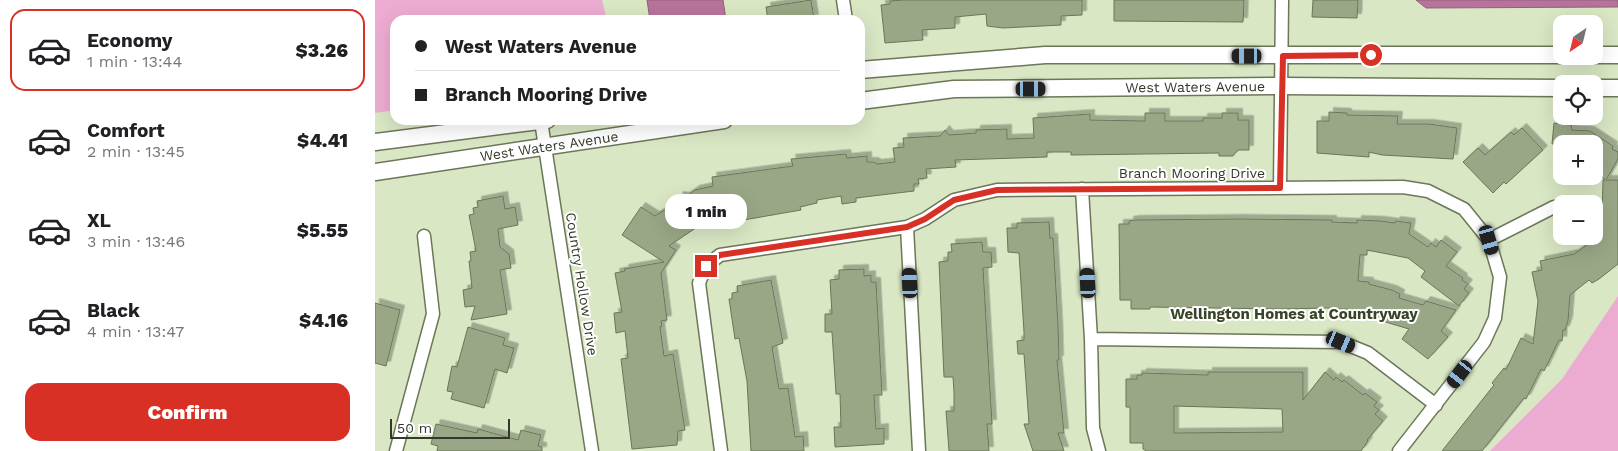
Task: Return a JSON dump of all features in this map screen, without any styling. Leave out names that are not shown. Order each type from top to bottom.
[{"type":"street","points":[[843,0],[845,15]]},
{"type":"street","points":[[1280,188],[1283,86],[1282,0]]},
{"type":"street","points":[[865,70],[1045,55],[1553,55]]},
{"type":"street","points":[[1603,55],[1618,55]]},
{"type":"street","name":"West Waters Avenue","points":[[865,100],[954,90],[1283,86],[1553,88]]},
{"type":"street","points":[[1603,88],[1618,88]]},
{"type":"street","name":"West Waters Avenue","points":[[375,142],[506,125]]},
{"type":"street","name":"Country Hollow Drive","points":[[544,125],[546,147],[592,451]]},
{"type":"street","name":"West Waters Avenue","points":[[375,172],[691,125]]},
{"type":"street","name":"Branch Mooring Drive","points":[[721,451],[699,283],[706,266],[720,255],[907,227],[925,219],[954,200],[997,190],[1403,187],[1428,191],[1464,209],[1489,240],[1500,277],[1495,318],[1484,342],[1399,451]]},
{"type":"street","points":[[1082,188],[1091,340],[1093,428],[1099,451]]},
{"type":"street","points":[[1489,240],[1553,208]]},
{"type":"street","points":[[907,227],[919,451]]},
{"type":"street","points":[[396,451],[433,314],[424,236]]},
{"type":"street","points":[[1091,340],[1341,342],[1368,352],[1436,405]]},
{"type":"shaded area","points":[[375,0],[602,0],[606,15],[390,15],[390,111],[375,113]]},
{"type":"shaded area","points":[[647,0],[723,0],[725,15],[649,15]]},
{"type":"shaded area","points":[[1416,0],[1618,0],[1618,7],[1426,8]]},
{"type":"shaded area","points":[[1618,296],[1618,451],[1490,451],[1562,379]]},
{"type":"building","points":[[811,0],[813,15],[767,15],[766,7]]},
{"type":"building","points":[[1082,0],[1082,15],[1061,16],[1061,25],[1003,28],[987,26],[986,14],[955,17],[955,28],[922,30],[923,40],[885,43],[881,5],[890,4],[890,1]]},
{"type":"building","points":[[1114,0],[1244,0],[1243,22],[1114,21]]},
{"type":"building","points":[[1313,0],[1358,0],[1357,18],[1312,17]]},
{"type":"building","points":[[1329,112],[1347,113],[1347,115],[1398,116],[1397,124],[1429,124],[1457,128],[1453,159],[1382,155],[1369,152],[1369,157],[1317,153],[1317,121],[1329,121]]},
{"type":"building","points":[[1145,113],[1165,113],[1165,121],[1203,121],[1203,118],[1222,118],[1222,113],[1238,113],[1238,120],[1249,120],[1249,150],[1238,150],[1233,156],[1219,156],[1219,153],[1071,155],[1071,152],[1047,152],[1047,157],[955,160],[956,167],[926,169],[927,178],[918,179],[919,184],[914,184],[914,191],[856,198],[856,202],[842,204],[841,196],[817,200],[817,203],[800,207],[801,210],[732,222],[731,216],[709,219],[669,246],[676,250],[661,273],[667,320],[661,321],[662,326],[660,327],[664,356],[673,354],[685,430],[678,431],[677,445],[632,449],[621,359],[628,358],[625,331],[616,333],[614,313],[622,312],[615,273],[625,271],[624,269],[664,262],[622,235],[641,207],[655,216],[677,202],[679,196],[685,197],[695,190],[713,186],[712,177],[793,166],[791,159],[846,154],[847,158],[867,156],[867,162],[877,164],[895,162],[893,148],[904,147],[903,138],[940,136],[945,130],[949,135],[976,133],[976,130],[1007,129],[1007,139],[1034,138],[1033,118],[1090,114],[1090,120],[1145,121]]},
{"type":"building","points":[[1554,125],[1571,125],[1572,130],[1590,131],[1596,135],[1553,135],[1552,144]]},
{"type":"building","points":[[1522,128],[1543,150],[1506,184],[1504,182],[1493,193],[1463,162],[1478,148],[1485,155],[1511,132],[1514,135]]},
{"type":"building","points":[[1603,139],[1613,146],[1612,149],[1618,152],[1618,159],[1606,180],[1618,180],[1618,264],[1592,283],[1589,280],[1570,295],[1568,321],[1565,330],[1563,330],[1562,341],[1559,340],[1544,371],[1541,369],[1526,399],[1524,398],[1482,451],[1442,451],[1494,385],[1492,383],[1504,368],[1506,370],[1521,338],[1533,344],[1538,301],[1532,272],[1542,270],[1540,261],[1574,254],[1587,245],[1603,245],[1603,180],[1605,180],[1603,179]]},
{"type":"building","points":[[503,196],[505,209],[515,207],[518,225],[498,229],[500,247],[509,254],[511,268],[500,270],[507,314],[471,320],[475,306],[465,307],[463,290],[472,288],[469,261],[471,261],[470,252],[476,251],[469,215],[474,214],[473,208],[478,207],[477,201]]},
{"type":"building","points":[[1135,220],[1332,220],[1332,222],[1357,223],[1357,220],[1411,223],[1409,234],[1428,247],[1431,243],[1436,247],[1441,240],[1457,252],[1446,266],[1463,278],[1462,280],[1468,284],[1464,289],[1469,293],[1459,306],[1421,277],[1425,271],[1408,258],[1367,250],[1367,255],[1360,255],[1358,281],[1369,282],[1369,284],[1392,290],[1400,294],[1399,298],[1423,305],[1426,301],[1456,310],[1441,331],[1448,337],[1428,359],[1402,339],[1409,329],[1372,318],[1374,311],[1327,308],[1150,307],[1150,309],[1131,309],[1131,300],[1120,300],[1119,224],[1129,224],[1129,221]]},
{"type":"building","points":[[1049,222],[1050,238],[1053,238],[1058,325],[1059,360],[1057,360],[1064,433],[1058,433],[1064,451],[1033,451],[1024,424],[1029,424],[1024,354],[1018,354],[1017,341],[1024,340],[1019,253],[1008,252],[1007,228],[1017,228],[1017,223]]},
{"type":"building","points":[[982,242],[983,252],[991,252],[992,267],[983,268],[992,424],[987,424],[989,451],[949,451],[946,411],[954,411],[954,392],[953,377],[944,377],[939,262],[948,261],[948,252],[952,252],[951,244]]},
{"type":"building","points":[[864,269],[864,276],[871,275],[871,282],[876,282],[882,395],[874,395],[876,429],[884,428],[884,444],[835,447],[834,427],[841,427],[840,394],[836,394],[832,332],[825,332],[825,314],[832,314],[830,280],[839,279],[839,270]]},
{"type":"building","points":[[771,280],[783,343],[772,347],[779,389],[788,388],[795,437],[803,436],[804,451],[751,451],[747,381],[739,338],[735,339],[729,299],[732,299],[732,293],[738,292],[737,286]]},
{"type":"building","points":[[375,303],[400,310],[386,366],[375,363]]},
{"type":"building","points":[[468,327],[505,338],[503,345],[514,348],[507,373],[495,369],[484,408],[451,399],[453,392],[447,391],[452,366],[457,367]]},
{"type":"building","points":[[1208,372],[1303,372],[1303,400],[1325,372],[1334,380],[1336,377],[1342,382],[1344,380],[1363,395],[1365,393],[1377,402],[1374,406],[1379,410],[1375,414],[1383,421],[1367,440],[1361,451],[1146,451],[1143,449],[1143,443],[1130,443],[1130,407],[1126,407],[1126,379],[1137,379],[1137,375],[1142,375],[1142,373],[1208,375]],"holes":[[[1174,406],[1282,409],[1283,432],[1174,433]]]},
{"type":"building","points":[[436,424],[477,433],[478,429],[518,440],[521,430],[541,435],[538,446],[542,447],[542,451],[437,451],[438,446],[431,444]]},
{"type":"district","name":"Wellington Homes at Countryway","points":[[1294,314]]},
{"type":"route","points":[[706,266],[720,255],[907,227],[925,219],[954,200],[997,190],[1280,188],[1283,56],[1371,55]]}]
